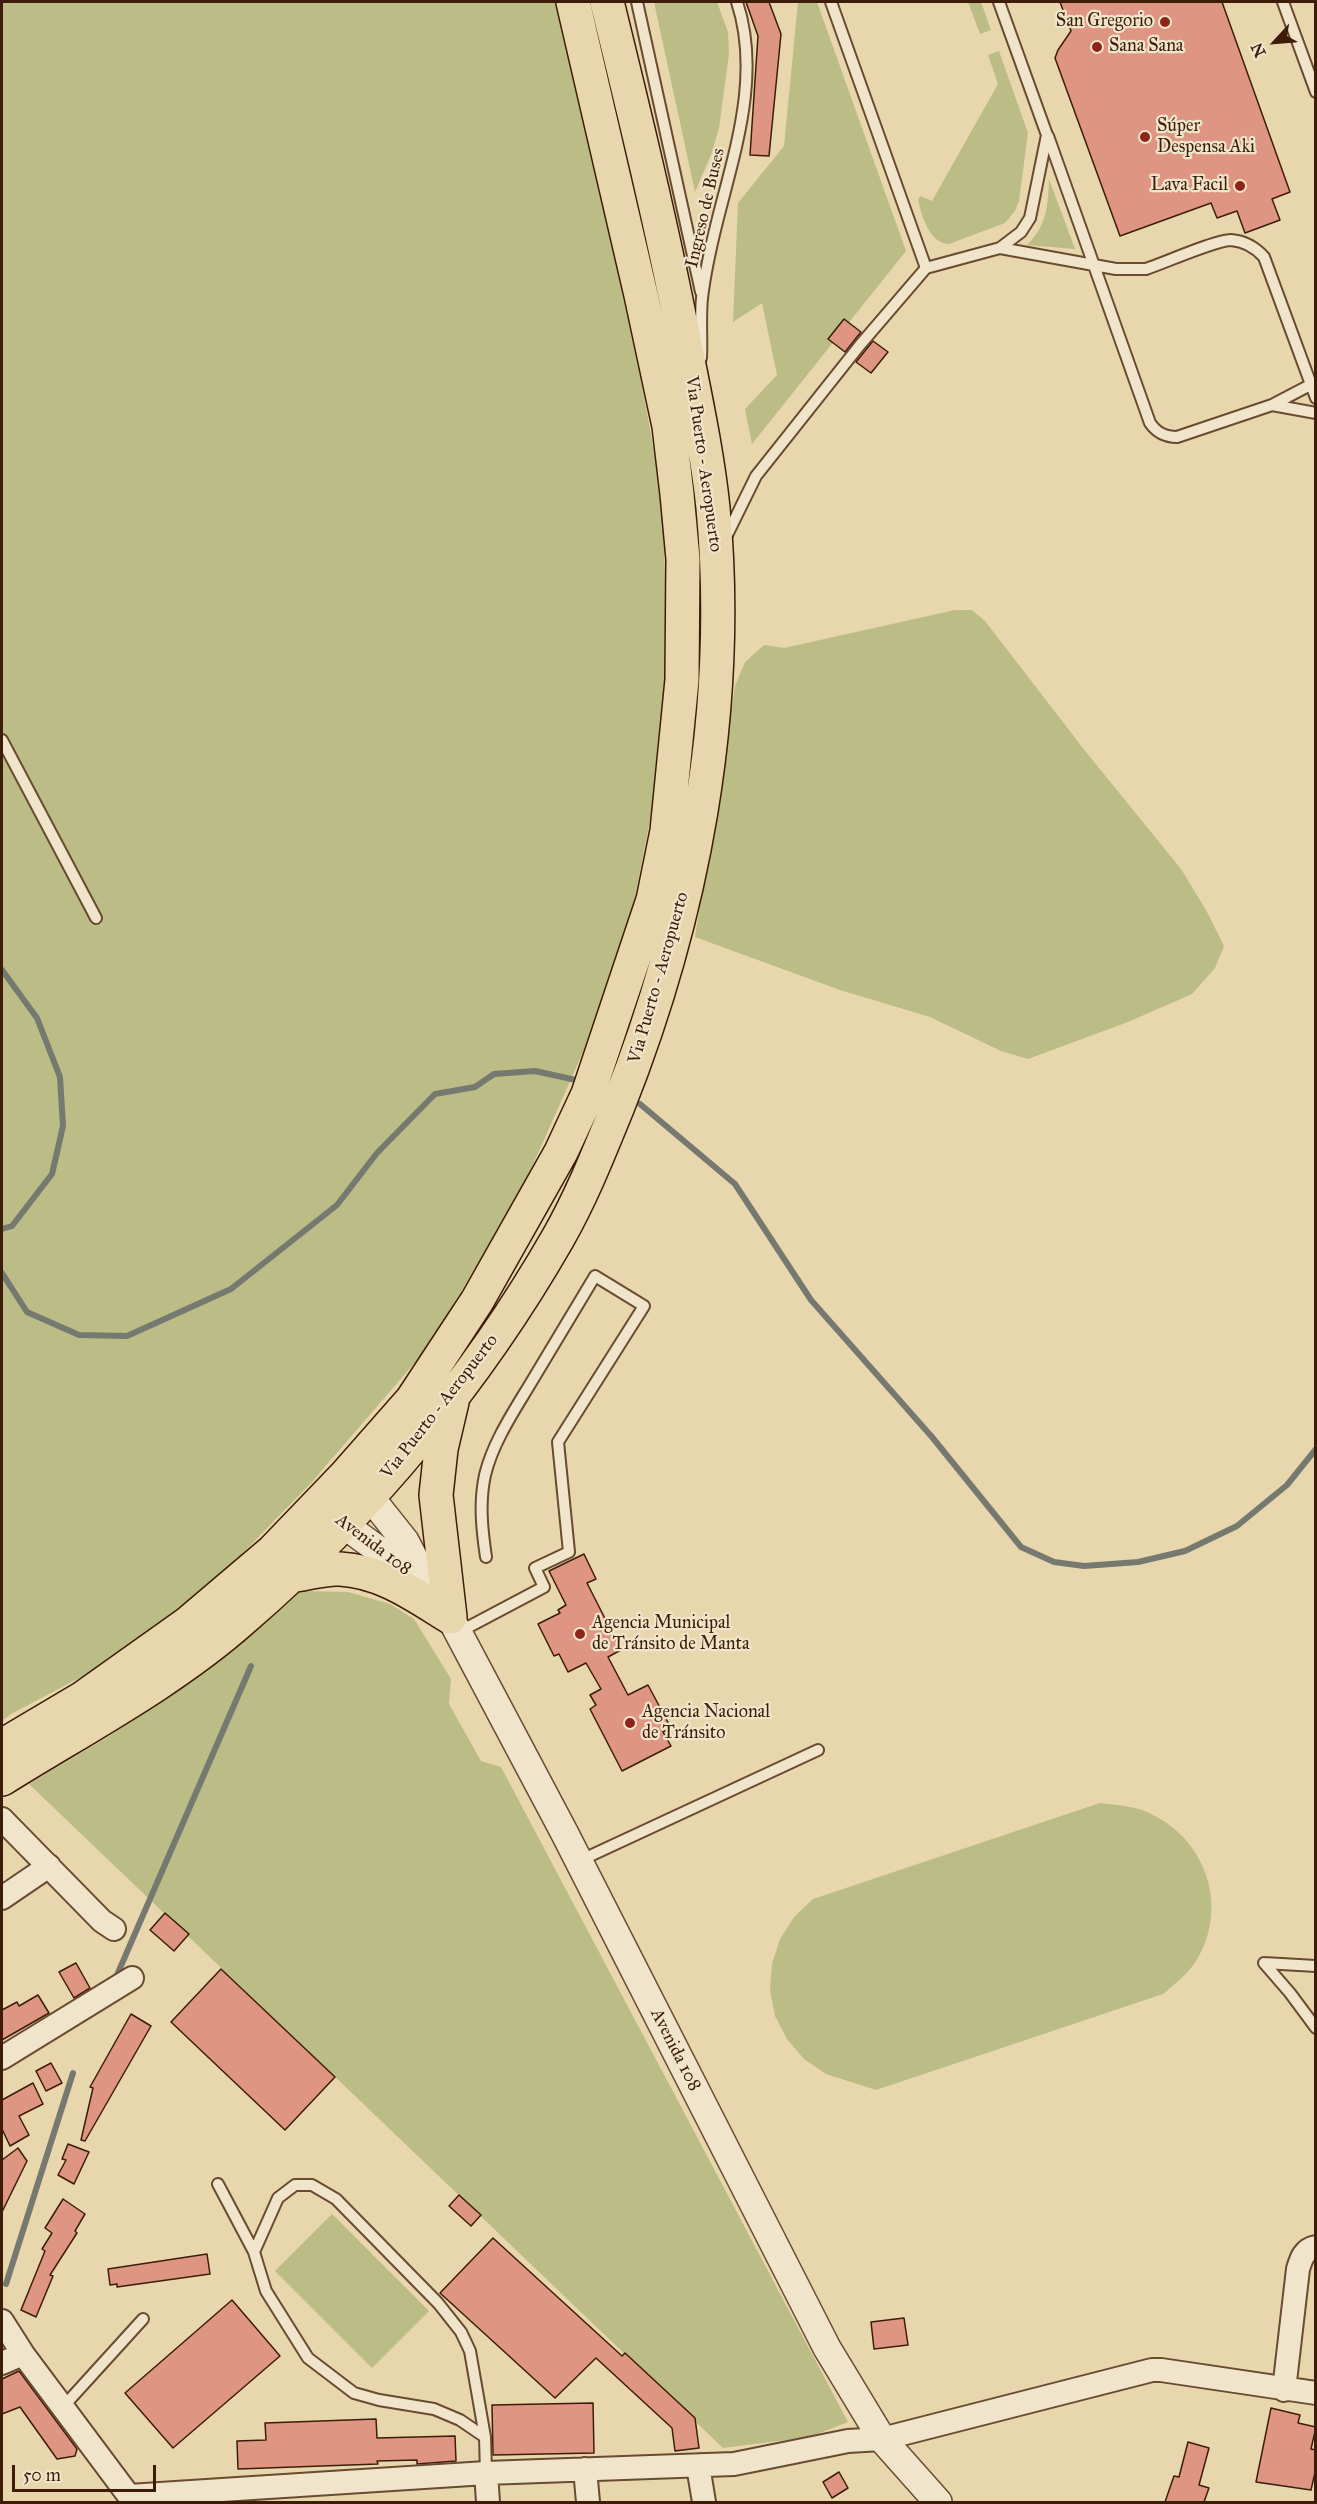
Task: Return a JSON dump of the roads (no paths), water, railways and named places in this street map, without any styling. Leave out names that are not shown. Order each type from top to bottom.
[{"type":"main road","name":"Via Puerto - Aeropuerto","points":[[2,1779],[156,1684],[241,1622],[370,1497],[486,1352],[559,1235],[598,1155],[646,1034],[683,904],[707,771],[719,646],[573,2]]},
{"type":"main road","name":"Via Puerto - Aeropuerto","points":[[2,1746],[83,1698],[187,1624],[273,1551],[346,1475],[412,1400],[477,1301],[561,1152],[588,1094],[653,900],[667,831],[682,680],[699,560],[712,506],[700,423],[664,239],[607,2]]},
{"type":"main road","points":[[453,1395],[441,1449],[436,1495],[454,1625]]},
{"type":"main road","points":[[290,1576],[338,1569],[367,1572],[403,1588],[454,1625]]},
{"type":"street","name":"Avenida 108","points":[[346,1475],[370,1497],[405,1541],[429,1586],[454,1625],[579,1861],[826,2348],[882,2439],[938,2502]]},
{"type":"street","name":"Avenida 108","points":[[319,1502],[343,1524],[429,1586]]},
{"type":"street","points":[[2,1819],[102,1921],[114,1929]]},
{"type":"street","points":[[2,1898],[49,1866]]},
{"type":"street","points":[[2,2058],[132,1978]]},
{"type":"street","points":[[1284,2390],[1298,2270],[1302,2257],[1310,2248],[1316,2247]]},
{"type":"street","points":[[2,2321],[23,2354],[130,2499],[486,2473],[734,2464],[848,2441],[882,2439],[1152,2370],[1316,2393]]},
{"type":"street","points":[[2,2363],[23,2354]]},
{"type":"street","points":[[698,2466],[704,2502]]},
{"type":"street","points":[[585,2469],[588,2502]]},
{"type":"street","points":[[486,2473],[488,2502]]},
{"type":"lane","points":[[637,2],[702,299]]},
{"type":"lane","name":"Ingreso de Buses","points":[[700,423],[702,299],[717,222],[736,156],[745,92],[747,42],[737,2]]},
{"type":"lane","points":[[831,2],[926,268]]},
{"type":"lane","points":[[999,2],[1150,423],[1164,435],[1177,436],[1272,405],[1313,382]]},
{"type":"lane","points":[[1283,2],[1316,92]]},
{"type":"lane","points":[[699,560],[736,514],[756,476],[860,345],[926,268],[1000,248],[1021,232],[1030,218],[1047,135]]},
{"type":"lane","points":[[1000,248],[1125,270],[1146,269],[1224,241],[1232,240],[1249,245],[1264,257],[1313,382],[1316,398]]},
{"type":"lane","points":[[1272,405],[1316,413]]},
{"type":"lane","points":[[2,740],[96,918]]},
{"type":"lane","points":[[454,1625],[544,1587],[536,1568],[569,1552],[558,1442],[644,1306],[595,1276],[513,1413],[495,1448],[486,1474],[481,1502],[486,1557]]},
{"type":"lane","points":[[579,1861],[818,1750]]},
{"type":"lane","points":[[1316,1966],[1264,1963],[1316,2028]]},
{"type":"lane","points":[[218,2184],[254,2252],[266,2290],[308,2358],[354,2393],[379,2400],[434,2409],[460,2420],[484,2437]]},
{"type":"lane","points":[[254,2252],[278,2198],[295,2185],[312,2184],[336,2199],[438,2303],[461,2332],[470,2351],[484,2437],[486,2473]]},
{"type":"lane","points":[[63,2408],[143,2319]]},
{"type":"waterway","points":[[2,970],[37,1018],[60,1077],[63,1126],[52,1174],[12,1226],[2,1229]]},
{"type":"waterway","points":[[2,1273],[27,1312],[79,1335],[127,1336],[231,1289],[337,1205],[377,1153],[435,1094],[475,1087],[494,1074],[535,1071],[576,1080]]},
{"type":"waterway","points":[[640,1104],[735,1184],[811,1300],[932,1437],[1021,1547],[1054,1562],[1084,1566],[1138,1562],[1185,1551],[1237,1526],[1287,1485],[1316,1449]]},
{"type":"waterway","points":[[114,1982],[251,1666]]},
{"type":"waterway","points":[[6,2284],[73,2073]]},
{"type":"place","name":"San Gregorio","points":[[1165,22]]},
{"type":"place","name":"Sana Sana","points":[[1097,47]]},
{"type":"place","name":"Súper Despensa Aki","points":[[1145,137]]},
{"type":"place","name":"Lava Facil","points":[[1240,186]]},
{"type":"place","name":"Agencia Municipal de Tránsito de Manta","points":[[580,1634]]},
{"type":"place","name":"Agencia Nacional de Tránsito","points":[[630,1723]]}]
